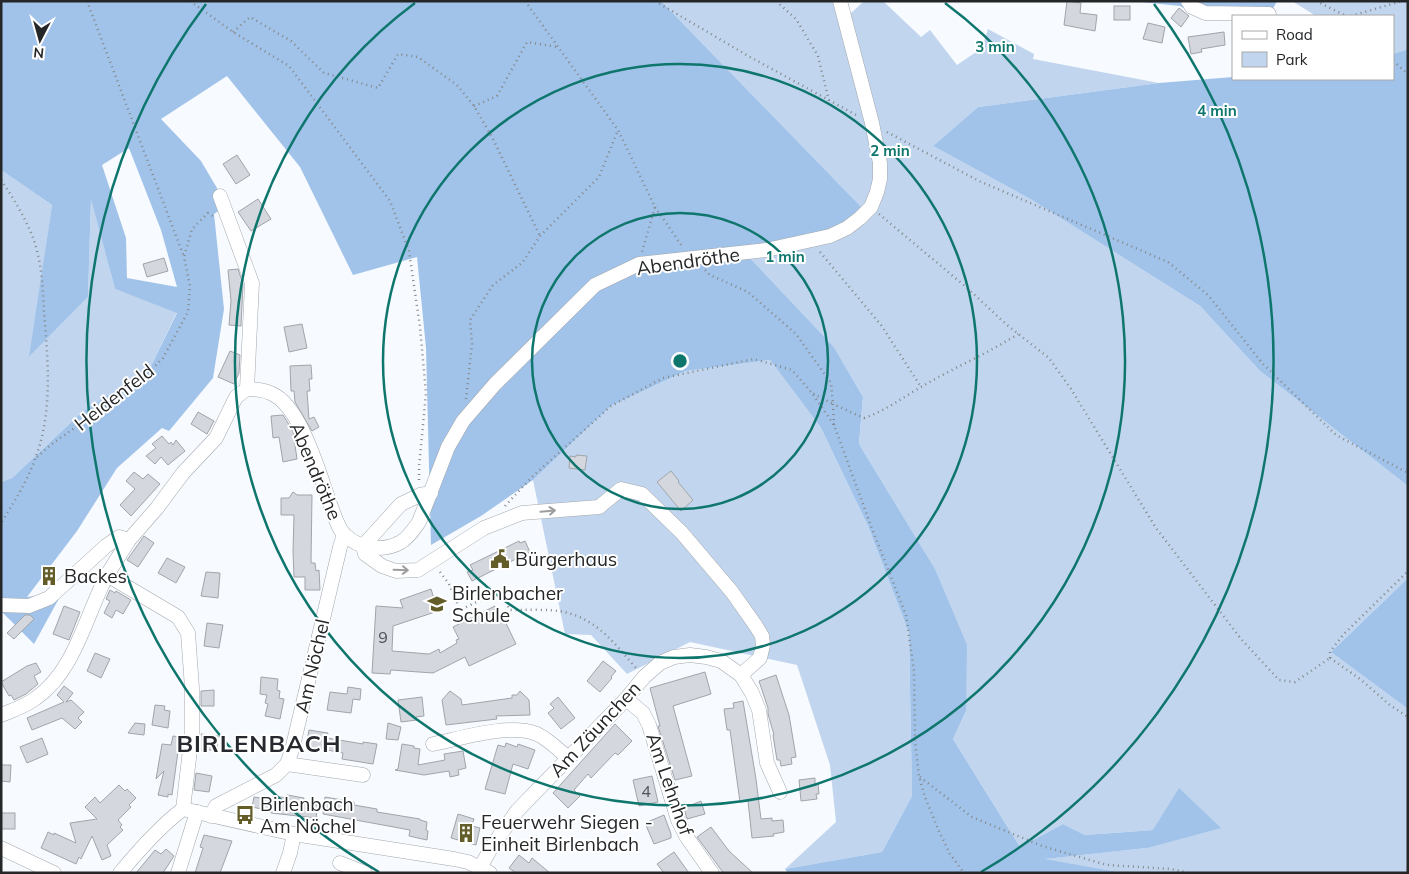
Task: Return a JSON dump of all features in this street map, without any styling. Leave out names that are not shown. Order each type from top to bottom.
[{"type":"street","points":[[840,1],[872,123],[880,163],[880,179],[871,207]]},
{"type":"street","points":[[1188,1],[1192,7],[1205,12],[1269,14]]},
{"type":"street","points":[[1,715],[36,698],[50,686],[62,671],[73,651],[106,575],[129,540],[157,508],[183,473],[216,438],[236,397],[247,389],[252,283],[220,196]]},
{"type":"street","name":"Abendröthe","points":[[247,389],[262,389],[277,396],[288,408],[312,452],[336,519],[344,534],[363,546],[380,548],[392,546],[403,541],[412,533],[419,522],[425,494],[463,421],[508,370],[595,285],[639,264],[766,250],[830,236],[847,228],[871,207]]},
{"type":"street","points":[[425,494],[401,504],[363,546],[366,554],[382,566],[396,571],[418,570],[484,528],[522,513],[599,507],[622,490],[642,494],[697,549],[732,592],[762,636],[763,645],[760,658],[741,675]]},
{"type":"street","name":"Am Nöchel","points":[[287,764],[344,534]]},
{"type":"street","points":[[1,605],[29,606],[49,598],[106,546],[119,537],[129,540]]},
{"type":"street","points":[[106,575],[178,617],[188,633],[192,688],[192,733],[183,809],[143,845],[120,873]]},
{"type":"street","name":"Am Zäunchen","points":[[476,869],[516,811],[644,677],[660,663],[674,657],[690,655],[721,661],[741,675],[752,693],[759,710],[766,763],[780,792]]},
{"type":"street","name":"Am Lehnhof","points":[[626,698],[643,713],[649,725],[678,820],[686,836],[712,873]]},
{"type":"street","points":[[434,744],[503,730],[521,730],[539,735],[568,758]]},
{"type":"street","points":[[178,873],[204,814],[276,775],[287,764],[363,775]]},
{"type":"street","points":[[183,809],[294,834],[429,854],[476,869]]},
{"type":"street","points":[[284,873],[294,834]]},
{"type":"street","points":[[1,848],[54,873]]},
{"type":"street","points":[[340,863],[365,873]]},
{"type":"path","points":[[87,1],[184,257]]},
{"type":"path","points":[[190,1],[233,32],[289,66],[390,201],[409,251],[420,326],[426,393],[419,467],[425,494]]},
{"type":"path","points":[[525,1],[618,130],[655,206],[690,258],[710,275],[748,292],[796,334],[831,383],[834,425]]},
{"type":"path","points":[[655,1],[830,102],[979,181],[1168,262],[1208,295],[1263,364],[1336,435],[1408,473]]},
{"type":"path","points":[[776,1],[796,19],[818,56],[830,102]]},
{"type":"path","points":[[1316,1],[1344,15]]},
{"type":"path","points":[[1354,15],[1402,1]]},
{"type":"path","points":[[233,32],[250,17],[291,41],[324,73],[378,88],[398,54],[418,57],[457,85],[474,106],[492,137],[540,236]]},
{"type":"path","points":[[474,106],[497,96],[527,42],[558,47]]},
{"type":"path","points":[[1394,62],[1408,74]]},
{"type":"path","points":[[463,421],[472,344],[470,320],[493,285],[522,263],[540,236],[599,177],[618,130]]},
{"type":"path","points":[[1,180],[25,218],[32,233],[40,263],[48,394],[44,424],[36,458],[19,494],[1,523]]},
{"type":"path","points":[[639,264],[655,206]]},
{"type":"path","points":[[871,207],[1048,358],[1071,389],[1156,528],[1241,639],[1279,680],[1295,682],[1330,658]]},
{"type":"path","name":"Heidenfeld","points":[[36,458],[53,443],[135,386],[163,358],[188,312],[190,286],[184,257],[192,229],[208,213],[230,225]]},
{"type":"path","points":[[811,241],[881,325],[921,387]]},
{"type":"path","points":[[812,393],[864,418],[878,413],[921,387],[996,348],[1018,334]]},
{"type":"path","points":[[502,509],[532,477],[611,406],[663,378],[754,359],[792,370],[812,393],[834,425],[867,518],[906,615],[914,671],[915,742],[919,776],[938,829],[950,854],[964,873]]},
{"type":"path","points":[[429,563],[443,574],[460,610],[489,596],[503,597],[510,610],[564,612],[597,626],[612,640],[644,677]]},
{"type":"path","points":[[1330,658],[1330,652],[1343,635],[1408,571]]},
{"type":"path","points":[[1330,658],[1408,717]]},
{"type":"path","points":[[919,776],[972,816],[1042,846],[1107,865],[1172,869],[1190,873]]},
{"type":"green space","points":[[661,1],[843,1],[848,16],[864,1],[883,1],[921,37],[930,30],[957,65],[982,48],[988,29],[1034,54],[1033,59],[1159,83],[978,107],[933,146],[1032,200],[1200,306],[1260,371],[1408,486],[1408,578],[1331,652],[1408,709],[1408,873],[1124,873],[1043,859],[1147,848],[1153,830],[1085,835],[1063,824],[1020,847],[953,739],[966,711],[934,567],[859,444],[863,397],[834,347],[750,258],[872,218]]},
{"type":"green space","points":[[1292,1],[1408,1],[1408,49],[1394,54],[1394,15],[1314,15]]},
{"type":"green space","points":[[1,170],[52,205],[30,356],[88,297],[91,197],[115,289],[177,312],[151,366],[81,413],[12,478],[1,482]]},
{"type":"green space","points":[[770,360],[821,428],[868,526],[909,633],[912,796],[882,852],[785,869],[836,822],[830,765],[797,665],[690,642],[627,674],[591,635],[565,634],[533,480],[611,406],[686,371]]},
{"type":"shaded area","points":[[1,1],[661,1],[872,218],[750,258],[834,347],[863,397],[859,444],[934,567],[967,645],[966,711],[953,739],[1020,847],[1063,824],[1085,835],[1153,830],[1179,788],[1221,828],[1147,848],[1045,859],[1124,873],[788,873],[785,869],[882,852],[912,796],[909,633],[868,526],[821,428],[770,360],[686,371],[611,406],[533,480],[481,516],[431,545],[426,348],[417,257],[353,275],[300,167],[227,76],[161,119],[201,161],[227,205],[214,214],[224,309],[213,378],[169,431],[162,428],[117,468],[77,531],[27,597],[62,593],[34,644],[1,611],[1,482],[12,478],[81,413],[151,366],[177,313],[115,289],[91,199],[88,297],[29,357],[52,205],[1,170]],"holes":[[[129,148],[161,230],[177,287],[127,278],[126,238],[102,165]]]},
{"type":"shaded area","points":[[1131,1],[1277,1],[1270,15],[1232,15],[1232,20],[1205,20],[1180,6]]},
{"type":"shaded area","points":[[1408,49],[1408,486],[1260,371],[1200,306],[1032,200],[933,146],[978,107],[1159,83],[1232,77],[1232,80],[1394,80],[1394,54]]},
{"type":"shaded area","points":[[1408,578],[1408,709],[1331,652]]},
{"type":"building","points":[[1067,1],[1081,3],[1080,13],[1097,15],[1095,31],[1064,25]]},
{"type":"building","points":[[1114,6],[1130,6],[1130,20],[1114,20]]},
{"type":"building","points":[[1179,8],[1189,16],[1181,27],[1171,18]]},
{"type":"building","points":[[1148,23],[1165,27],[1162,43],[1143,39]]},
{"type":"building","points":[[1224,32],[1225,45],[1201,49],[1202,52],[1191,54],[1188,37]]},
{"type":"building","points":[[237,155],[250,175],[236,184],[223,164]]},
{"type":"building","points":[[258,199],[271,219],[251,231],[238,212]]},
{"type":"building","points":[[164,258],[168,271],[147,277],[143,264]]},
{"type":"building","points":[[238,269],[243,284],[241,326],[229,325],[231,301],[228,270]]},
{"type":"building","points":[[302,324],[307,348],[289,352],[284,327]]},
{"type":"building","points":[[230,351],[240,355],[239,373],[234,384],[218,377]]},
{"type":"building","points":[[311,365],[312,379],[309,379],[310,391],[307,391],[309,419],[314,417],[319,427],[312,431],[295,402],[294,391],[291,391],[290,366]]},
{"type":"building","points":[[198,412],[214,421],[207,434],[191,424]]},
{"type":"building","points":[[283,415],[293,431],[297,459],[283,462],[279,437],[273,438],[271,416]]},
{"type":"building","points":[[162,436],[169,444],[171,442],[173,445],[176,440],[185,451],[168,465],[161,457],[155,464],[146,456],[156,448],[152,444]]},
{"type":"building","points":[[576,455],[587,456],[585,470],[569,468],[570,456],[576,457]]},
{"type":"building","points":[[671,471],[693,500],[681,511],[657,482]]},
{"type":"building","points":[[134,472],[143,479],[148,474],[160,484],[131,516],[120,505],[135,489],[126,481]]},
{"type":"building","points":[[293,492],[297,495],[312,495],[311,563],[315,563],[316,571],[319,570],[320,590],[305,590],[305,577],[294,577],[294,515],[281,515],[281,498],[289,498]]},
{"type":"building","points":[[144,536],[154,543],[138,567],[127,560]]},
{"type":"building","name":"Bürgerhaus","points":[[519,541],[520,543],[525,541],[530,552],[472,581],[467,572],[473,570],[470,565]]},
{"type":"building","points":[[167,558],[185,567],[176,583],[158,573]]},
{"type":"building","points":[[206,572],[220,573],[218,598],[201,596]]},
{"type":"building","points":[[431,589],[438,611],[393,626],[392,651],[429,654],[439,649],[440,653],[457,643],[456,640],[459,639],[453,627],[495,606],[501,618],[503,617],[516,644],[469,666],[465,657],[433,673],[391,670],[390,674],[372,673],[376,606],[403,608],[400,600]]},
{"type":"building","points":[[110,590],[115,593],[116,591],[131,600],[123,614],[116,610],[112,618],[104,613],[110,601],[106,599]]},
{"type":"building","points":[[64,606],[80,612],[69,640],[53,634]]},
{"type":"building","points":[[25,615],[30,615],[34,619],[14,639],[7,633]]},
{"type":"building","points":[[207,623],[223,625],[219,648],[204,646]]},
{"type":"building","points":[[95,653],[110,659],[101,678],[87,671]]},
{"type":"building","points":[[603,661],[616,671],[600,692],[587,681]]},
{"type":"building","points":[[36,663],[41,672],[34,676],[38,684],[26,694],[14,700],[11,695],[9,696],[1,682],[27,666]]},
{"type":"building","points":[[705,672],[711,694],[673,706],[692,776],[675,780],[658,726],[660,726],[650,688]]},
{"type":"building","points":[[776,675],[789,715],[796,757],[791,758],[792,764],[781,766],[780,760],[777,760],[768,708],[759,681]]},
{"type":"building","points":[[261,677],[278,679],[277,690],[280,691],[279,698],[284,699],[280,719],[265,716],[268,704],[265,703],[267,695],[260,694]]},
{"type":"building","points":[[64,686],[73,693],[66,702],[71,700],[84,712],[78,718],[82,722],[75,729],[62,718],[32,730],[27,718],[64,702],[57,695]]},
{"type":"building","points":[[348,687],[361,689],[360,700],[353,699],[351,713],[327,710],[330,692],[347,694]]},
{"type":"building","points":[[214,690],[214,706],[201,706],[201,691]]},
{"type":"building","points":[[450,691],[461,699],[462,705],[512,698],[512,695],[517,695],[520,691],[529,700],[530,715],[496,716],[497,719],[446,725],[442,700]]},
{"type":"building","points":[[422,697],[424,716],[416,717],[417,720],[401,722],[398,700]]},
{"type":"building","points":[[558,697],[575,718],[561,729],[548,713],[554,708],[550,704]]},
{"type":"building","points":[[743,701],[761,819],[783,820],[784,832],[773,834],[774,836],[752,838],[748,801],[740,802],[730,730],[727,730],[724,709],[734,708],[733,703]]},
{"type":"building","points":[[155,705],[165,706],[164,710],[170,711],[168,728],[152,725]]},
{"type":"building","points":[[135,723],[145,724],[144,735],[128,733]]},
{"type":"building","points":[[388,723],[401,727],[398,740],[386,739]]},
{"type":"building","points":[[615,724],[632,741],[618,755],[615,753],[591,778],[588,774],[574,790],[580,796],[568,808],[553,793]]},
{"type":"building","points":[[309,730],[328,733],[327,738],[363,744],[363,742],[377,744],[373,764],[342,759],[343,753],[306,746]]},
{"type":"building","points":[[201,734],[218,736],[217,750],[200,750]]},
{"type":"building","points":[[173,736],[180,737],[172,795],[168,794],[168,797],[158,795],[164,771],[156,779],[162,744],[171,745]]},
{"type":"building","points":[[42,738],[48,754],[27,763],[20,747]]},
{"type":"building","points":[[506,743],[517,747],[518,744],[535,750],[528,769],[513,764],[505,794],[485,789],[498,745],[505,747]]},
{"type":"building","points":[[402,744],[420,749],[418,765],[445,760],[444,754],[463,751],[466,768],[458,770],[459,775],[450,777],[449,771],[424,775],[395,770],[398,769]]},
{"type":"building","points":[[1,765],[11,765],[10,782],[1,781]]},
{"type":"building","points":[[196,773],[212,776],[209,792],[194,790]]},
{"type":"building","points":[[652,776],[658,802],[639,806],[633,780]]},
{"type":"building","points":[[815,778],[815,784],[818,783],[819,794],[816,794],[817,799],[801,801],[799,780]]},
{"type":"building","points":[[119,785],[125,791],[127,789],[136,798],[129,805],[131,807],[118,820],[123,830],[107,845],[111,856],[102,860],[92,836],[81,859],[79,857],[76,864],[41,848],[48,832],[76,843],[70,823],[97,819],[85,807],[95,797],[100,803]]},
{"type":"building","points":[[287,795],[304,798],[303,804],[318,805],[316,818],[271,813],[271,811],[252,807],[254,797],[273,800],[273,796],[287,798]]},
{"type":"building","points":[[325,797],[354,802],[354,805],[377,809],[377,812],[420,819],[427,822],[427,840],[409,836],[410,830],[323,814]]},
{"type":"building","points":[[701,801],[705,814],[687,819],[684,808]]},
{"type":"building","points":[[1,813],[15,813],[15,829],[1,829]]},
{"type":"building","name":"Feuerwehr Siegen - Einheit Birlenbach","points":[[458,814],[474,819],[472,826],[480,828],[476,845],[451,838]]},
{"type":"building","points":[[664,815],[671,838],[654,844],[645,823]]},
{"type":"building","points":[[711,827],[729,851],[753,873],[724,873],[722,871],[697,837]]},
{"type":"building","points":[[204,835],[232,841],[220,873],[195,873],[203,848],[200,847]]},
{"type":"building","points":[[166,849],[174,856],[163,873],[136,873],[155,850],[161,854]]},
{"type":"building","points":[[674,852],[689,873],[664,873],[657,864]]},
{"type":"building","points":[[519,855],[529,863],[532,858],[550,873],[516,873],[509,868]]},
{"type":"place","name":"Bürgerhaus","points":[[500,559]]},
{"type":"place","name":"Backes","points":[[49,576]]},
{"type":"place","name":"Birlenbacher Schule","points":[[437,604]]},
{"type":"place","name":"Birlenbach Am Nöchel","points":[[245,815]]},
{"type":"place","name":"Feuerwehr Siegen - Einheit Birlenbach","points":[[466,833]]},
{"type":"district","name":"BIRLENBACH","points":[[259,744]]}]
